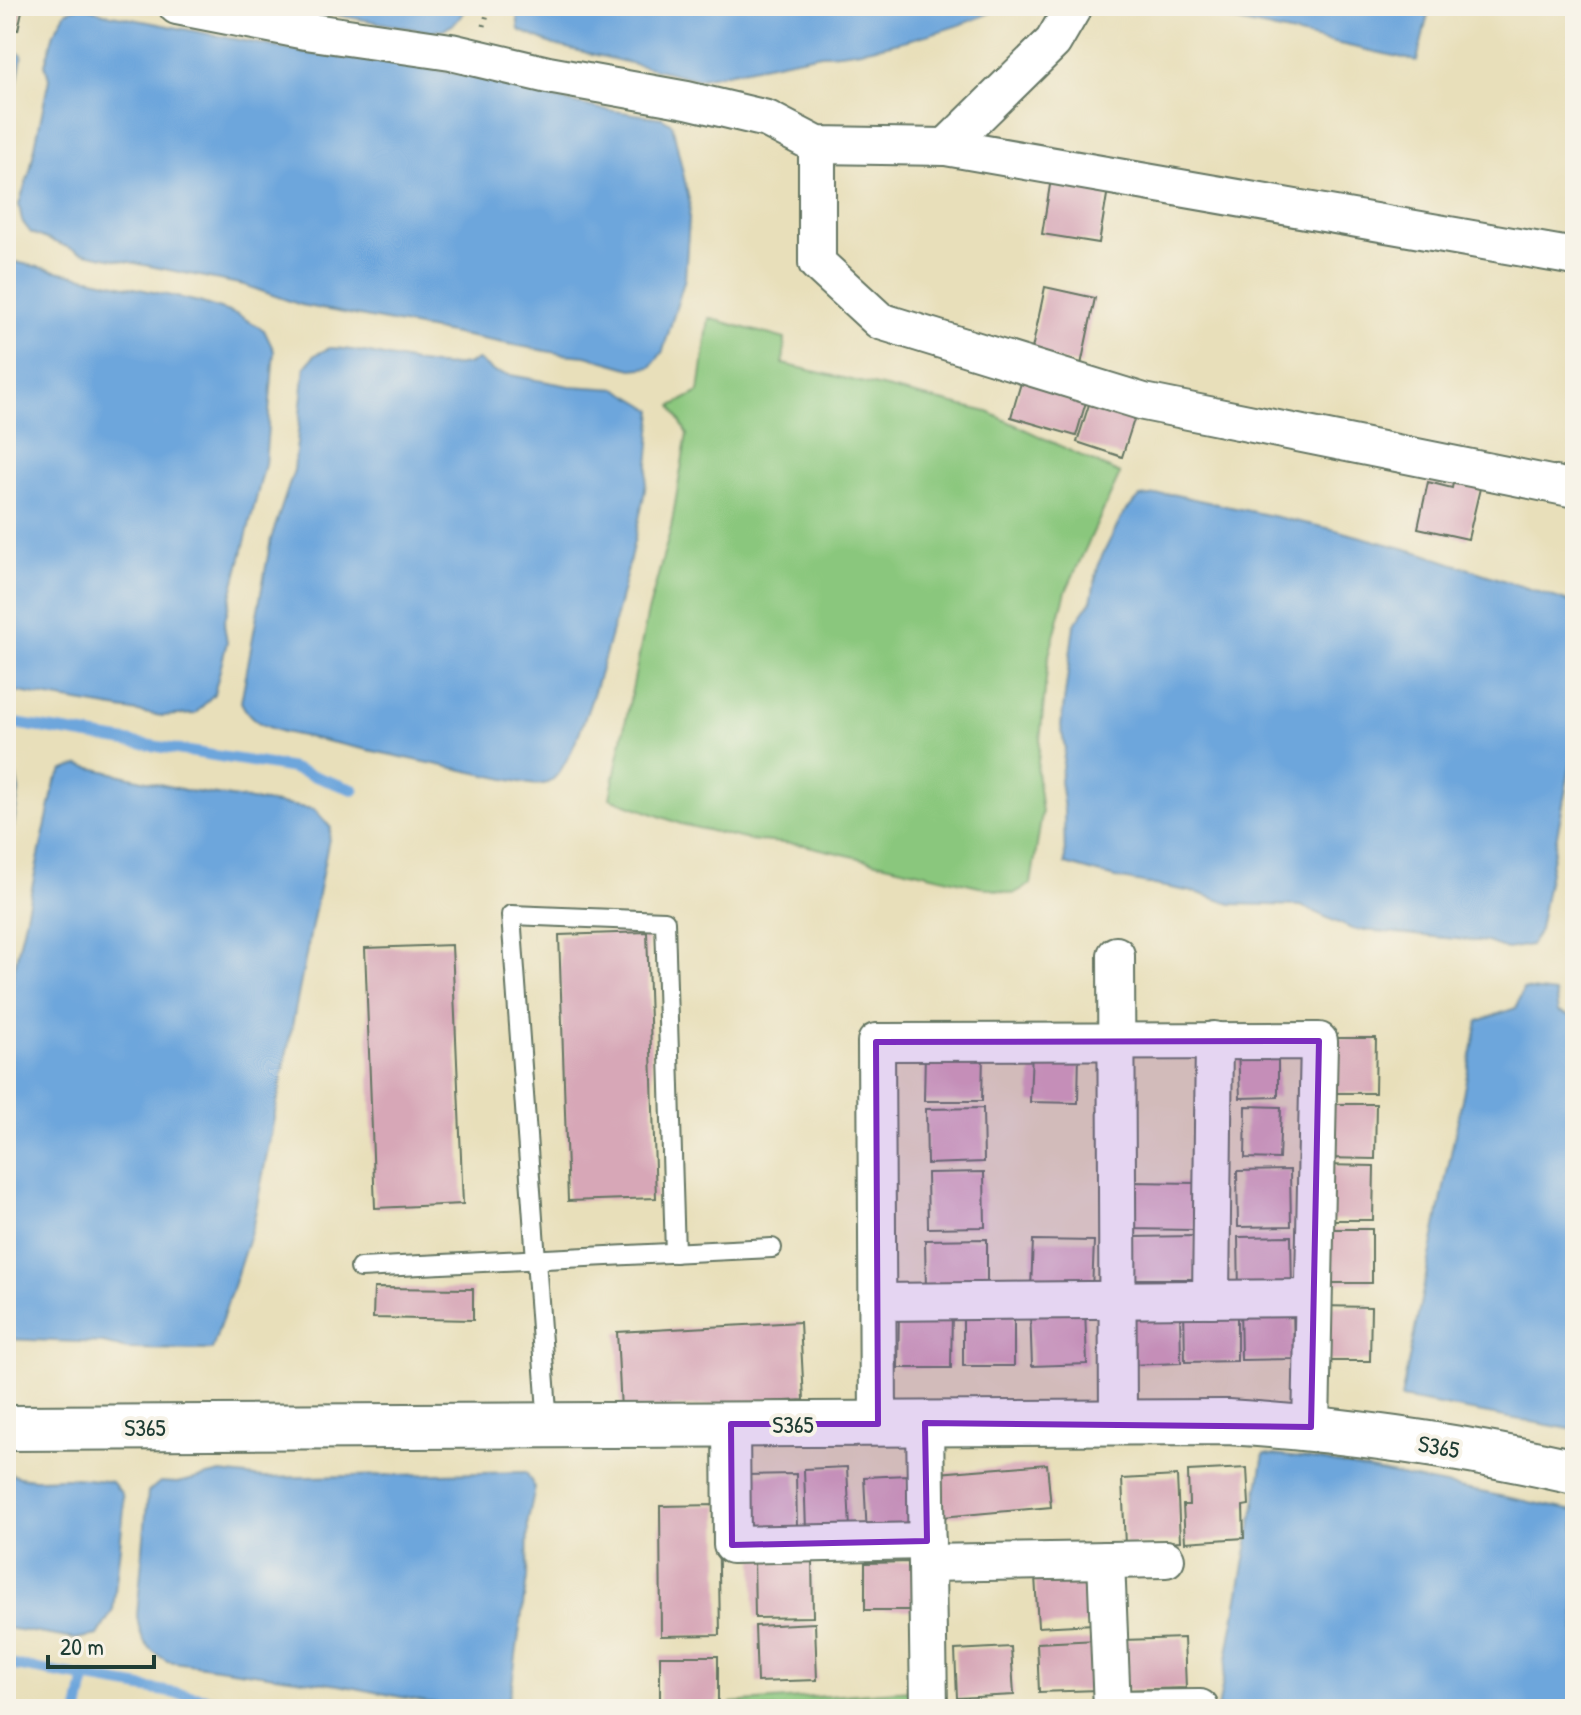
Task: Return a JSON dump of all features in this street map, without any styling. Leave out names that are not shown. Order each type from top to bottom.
[{"type":"street","points":[[177,6],[306,31],[451,52],[548,75],[687,100],[767,119],[817,145],[946,147],[1575,257]]},
{"type":"street","points":[[946,147],[1053,42],[1074,6]]},
{"type":"street","points":[[817,145],[817,263],[880,321],[1144,402],[1575,489]]},
{"type":"street","points":[[1116,955],[1118,1422]]},
{"type":"street","points":[[1211,1299],[1214,1040]]},
{"type":"street","points":[[878,1424],[876,1042],[1214,1040],[1319,1041],[1311,1427]]},
{"type":"street","points":[[877,1302],[1313,1298]]},
{"type":"street","name":"S365","points":[[6,1428],[1227,1422],[1311,1427],[1450,1447],[1575,1472]]},
{"type":"street","points":[[925,1423],[929,1709]]},
{"type":"street","points":[[731,1424],[732,1545],[1106,1560],[1166,1559]]},
{"type":"street","points":[[1106,1560],[1112,1709],[1200,1708]]},
{"type":"lane","points":[[548,1425],[511,915],[665,921],[675,1253]]},
{"type":"lane","points":[[360,1268],[772,1248]]},
{"type":"highlighted area","points":[[1319,1041],[1311,1427],[925,1423],[927,1541],[732,1545],[731,1424],[878,1424],[876,1042]]},
{"type":"green space","points":[[709,318],[785,339],[783,364],[988,412],[1120,474],[1066,591],[1048,659],[1037,772],[1042,813],[1031,884],[1013,894],[804,845],[749,840],[681,824],[610,798],[647,616],[671,528],[687,434],[672,406],[699,392]]},
{"type":"green space","points":[[912,1690],[912,1709],[731,1709],[731,1703]]},
{"type":"water","points":[[81,6],[107,14],[312,54],[426,68],[502,82],[538,95],[662,118],[672,124],[690,204],[685,278],[663,351],[651,367],[632,369],[586,356],[301,305],[244,285],[80,252],[31,233],[22,221],[19,204],[30,171],[49,79],[45,64],[54,33],[66,12]]},
{"type":"water","points":[[288,6],[466,6],[453,25],[431,32]]},
{"type":"water","points":[[516,6],[1003,6],[965,23],[888,45],[821,54],[697,79],[554,45],[519,30]]},
{"type":"water","points":[[1166,6],[1430,6],[1417,61]]},
{"type":"water","points":[[6,46],[22,55],[6,143]]},
{"type":"water","points":[[6,260],[199,302],[238,315],[264,330],[274,351],[265,464],[224,624],[227,642],[214,694],[195,714],[162,716],[6,690]]},
{"type":"water","points":[[329,348],[446,366],[478,360],[494,372],[570,386],[618,389],[653,410],[644,495],[606,651],[577,738],[562,768],[547,783],[524,783],[283,732],[258,722],[241,702],[271,539],[294,470],[305,367],[315,355]]},
{"type":"water","points":[[1171,494],[1332,529],[1421,553],[1575,604],[1575,742],[1538,934],[1530,945],[1507,949],[1487,942],[1352,929],[1301,906],[1231,904],[1198,893],[1116,878],[1065,864],[1060,781],[1065,749],[1061,726],[1074,625],[1091,601],[1099,562],[1123,514],[1140,497]]},
{"type":"water","points":[[6,763],[15,769],[19,791],[6,874]]},
{"type":"water","points":[[79,765],[189,791],[314,809],[331,828],[253,1225],[212,1350],[127,1349],[103,1343],[6,1339],[6,1007],[55,782],[63,770]]},
{"type":"water","points":[[1523,989],[1555,993],[1558,1012],[1575,1017],[1575,1430],[1401,1398],[1478,1021],[1516,1008]]},
{"type":"water","points":[[1264,1454],[1320,1460],[1575,1511],[1575,1709],[1218,1709]]},
{"type":"water","points":[[526,1472],[535,1488],[528,1520],[527,1578],[512,1684],[509,1697],[502,1704],[489,1709],[468,1704],[443,1705],[339,1685],[167,1661],[142,1638],[137,1616],[148,1492],[160,1482],[177,1483],[221,1473],[264,1478]]},
{"type":"water","points":[[6,1475],[32,1479],[73,1478],[112,1482],[122,1494],[124,1509],[113,1610],[98,1635],[75,1639],[6,1628]]},
{"type":"building","points":[[6,6],[23,6],[18,30],[6,28]]},
{"type":"building","points":[[1051,179],[1108,189],[1099,243],[1042,234]]},
{"type":"building","points":[[1045,287],[1095,298],[1081,365],[1031,354]]},
{"type":"building","points":[[1023,376],[1088,395],[1076,436],[1011,417]]},
{"type":"building","points":[[1093,392],[1138,407],[1122,457],[1077,442]]},
{"type":"building","points":[[1454,478],[1481,484],[1468,539],[1418,528],[1428,482],[1452,488]]},
{"type":"building","points":[[1575,546],[1575,570],[1569,568]]},
{"type":"building","points":[[647,932],[656,1198],[568,1201],[559,935]]},
{"type":"building","points":[[452,945],[463,1204],[375,1208],[365,948]]},
{"type":"building","points":[[1325,1038],[1376,1038],[1375,1093],[1325,1093]]},
{"type":"building","points":[[1278,1045],[1278,1097],[1240,1098],[1238,1047]]},
{"type":"building","points":[[1032,1050],[1079,1051],[1078,1103],[1030,1102]]},
{"type":"building","points":[[925,1052],[983,1052],[982,1101],[924,1101]]},
{"type":"building","points":[[1324,1104],[1376,1104],[1375,1159],[1324,1158]]},
{"type":"building","points":[[1246,1106],[1281,1107],[1279,1159],[1245,1158]]},
{"type":"building","points":[[983,1108],[984,1162],[927,1164],[926,1109]]},
{"type":"building","points":[[1323,1165],[1374,1166],[1373,1220],[1322,1220]]},
{"type":"building","points":[[1290,1170],[1291,1226],[1238,1227],[1237,1171]]},
{"type":"building","points":[[984,1172],[985,1227],[928,1228],[927,1173]]},
{"type":"building","points":[[1131,1182],[1195,1183],[1194,1230],[1130,1229]]},
{"type":"building","points":[[1321,1229],[1372,1229],[1372,1283],[1321,1283]]},
{"type":"building","points":[[1194,1236],[1194,1279],[1132,1279],[1132,1237]]},
{"type":"building","points":[[1291,1236],[1292,1291],[1239,1292],[1238,1237]]},
{"type":"building","points":[[987,1239],[987,1291],[926,1291],[925,1240]]},
{"type":"building","points":[[1033,1240],[1094,1241],[1092,1291],[1031,1289]]},
{"type":"building","points":[[374,1288],[473,1289],[473,1320],[373,1318]]},
{"type":"building","points":[[1293,1304],[1294,1359],[1241,1360],[1240,1305]]},
{"type":"building","points":[[1237,1306],[1237,1361],[1185,1362],[1184,1307]]},
{"type":"building","points":[[1320,1306],[1371,1307],[1370,1361],[1319,1361]]},
{"type":"building","points":[[1180,1307],[1181,1363],[1128,1365],[1126,1309]]},
{"type":"building","points":[[1085,1308],[1087,1364],[1032,1366],[1030,1310]]},
{"type":"building","points":[[899,1312],[952,1313],[951,1368],[898,1368]]},
{"type":"building","points":[[963,1314],[1014,1314],[1014,1366],[963,1366]]},
{"type":"building","points":[[800,1322],[804,1400],[621,1410],[617,1332]]},
{"type":"building","points":[[1047,1464],[1051,1507],[942,1517],[938,1473]]},
{"type":"building","points":[[847,1467],[850,1529],[806,1531],[804,1469]]},
{"type":"building","points":[[1247,1468],[1249,1505],[1243,1506],[1244,1538],[1185,1542],[1183,1505],[1189,1505],[1188,1471]]},
{"type":"building","points":[[796,1474],[797,1530],[746,1531],[744,1475]]},
{"type":"building","points":[[907,1475],[909,1535],[867,1536],[864,1477]]},
{"type":"building","points":[[1177,1476],[1180,1541],[1125,1545],[1122,1479]]},
{"type":"building","points":[[718,1505],[720,1635],[661,1636],[660,1506]]},
{"type":"building","points":[[812,1556],[813,1617],[755,1618],[754,1557]]},
{"type":"building","points":[[914,1562],[914,1610],[865,1610],[865,1563]]},
{"type":"building","points":[[1091,1573],[1094,1624],[1038,1627],[1035,1576]]},
{"type":"building","points":[[815,1623],[817,1680],[757,1682],[755,1626]]},
{"type":"building","points":[[1184,1638],[1186,1688],[1125,1690],[1123,1640]]},
{"type":"building","points":[[1098,1640],[1099,1690],[1039,1692],[1037,1643]]},
{"type":"building","points":[[1011,1647],[1014,1695],[957,1698],[955,1650]]},
{"type":"building","points":[[660,1656],[718,1656],[718,1709],[660,1709]]},
{"type":"waterway","points":[[6,722],[291,768],[354,790]]},
{"type":"waterway","points":[[6,1664],[267,1709]]},
{"type":"waterway","points":[[79,1709],[85,1678]]}]
